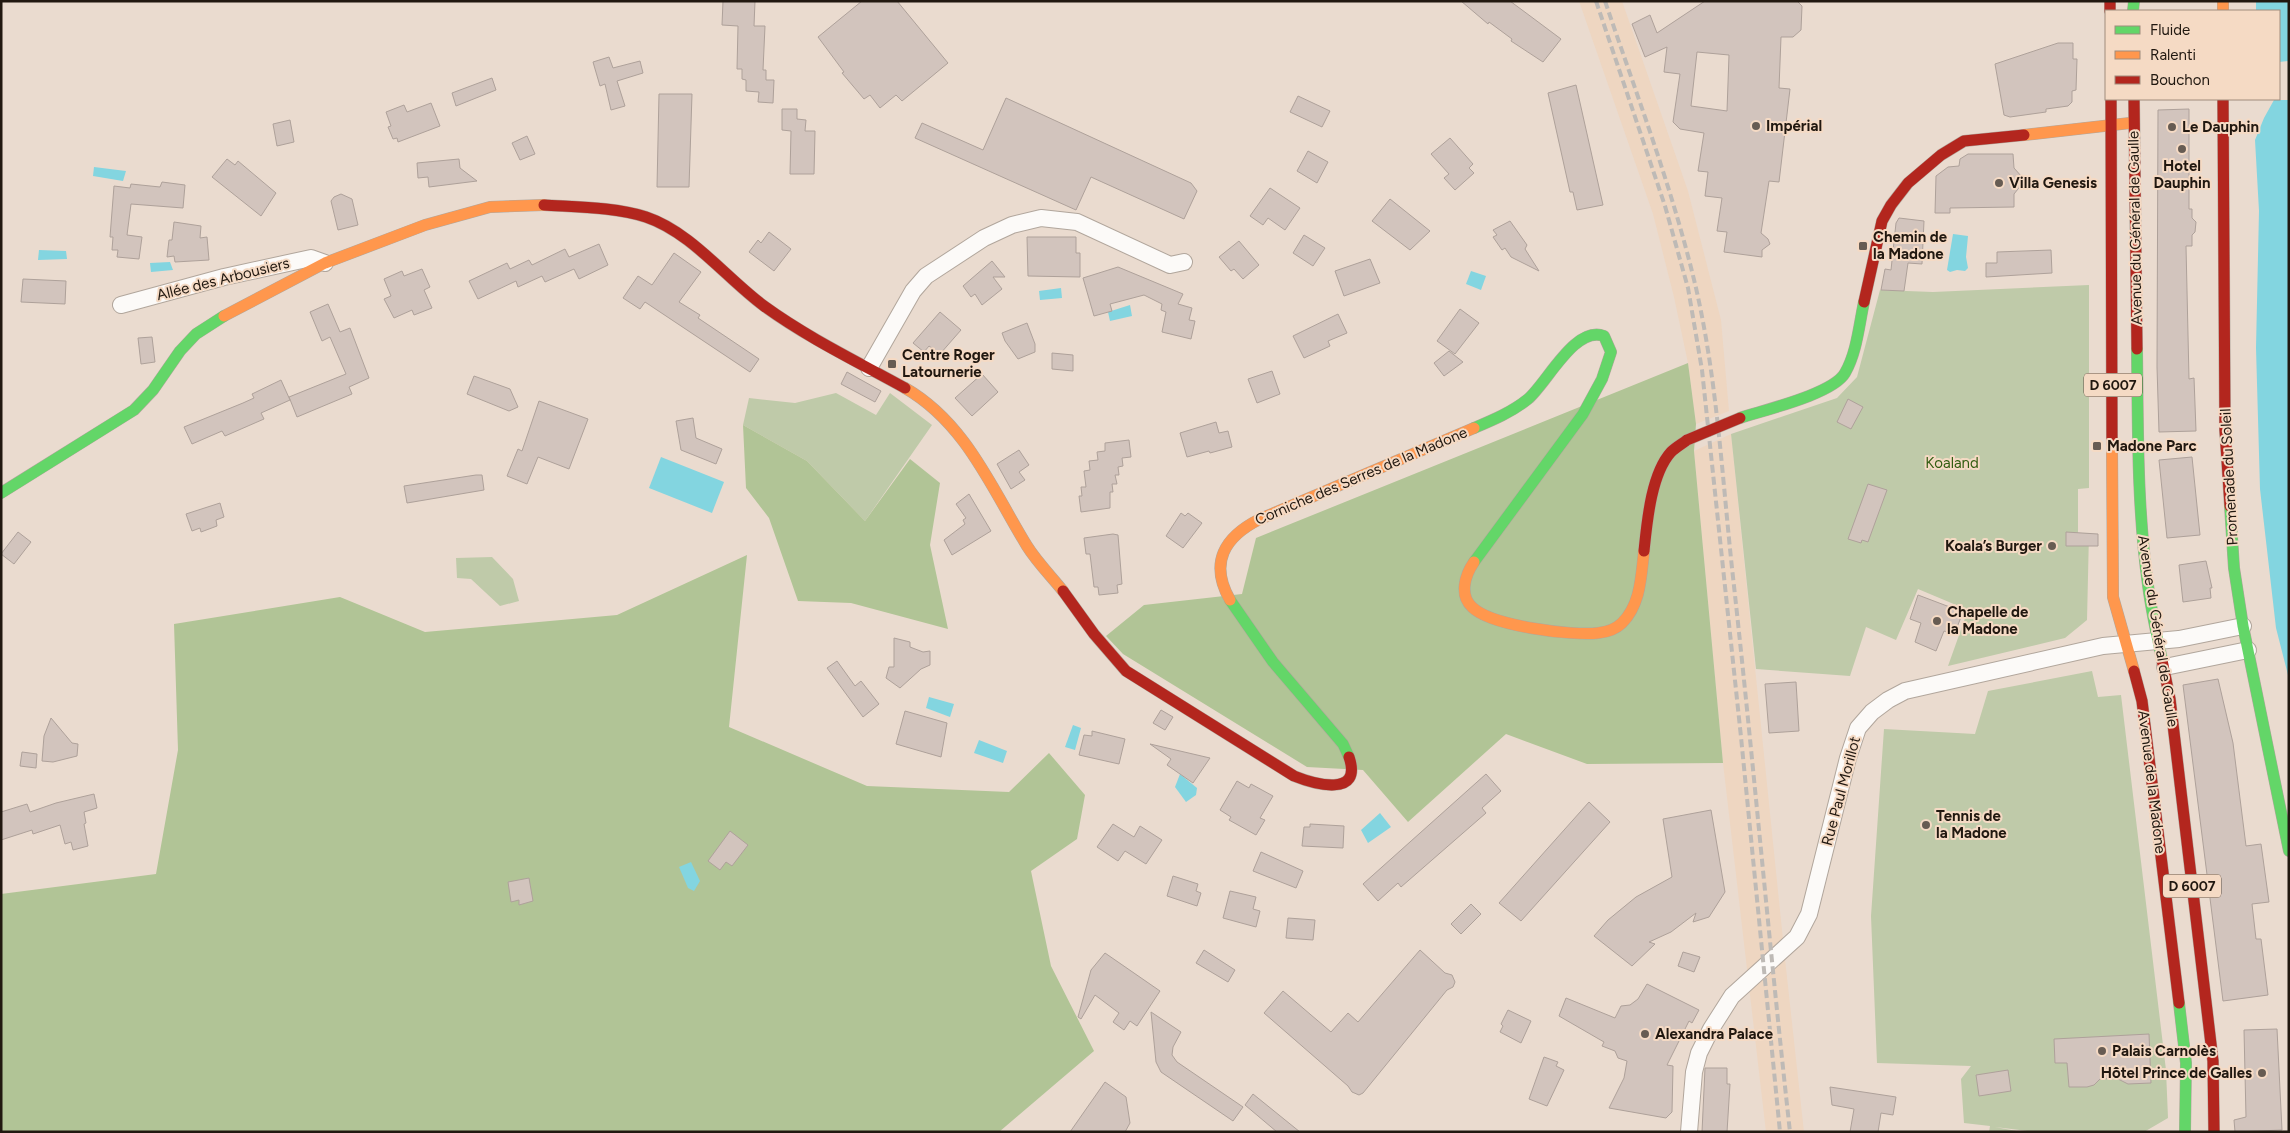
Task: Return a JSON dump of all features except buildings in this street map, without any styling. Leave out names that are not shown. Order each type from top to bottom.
[{"type":"street","name":"Avenue du Général de Gaulle","points":[[2110,100],[2113,596],[2125,644]]},
{"type":"street","name":"Avenue du Général de Gaulle","points":[[2134,100],[2138,472],[2148,586],[2165,667],[2213,1061],[2214,1132]]},
{"type":"street","name":"Promenade du Soleil","points":[[2223,100],[2225,430],[2234,568],[2243,626],[2289,851]]},
{"type":"street","name":"Corniche des Serres de la Madone","points":[[1,493],[134,410],[153,390],[180,351],[196,334],[216,320],[325,263],[425,225],[490,208],[536,204],[591,208],[645,217],[675,231],[763,305],[798,329],[924,399],[951,424],[987,473],[1028,548],[1071,600],[1094,634],[1126,671],[1294,776],[1318,785],[1335,786],[1348,780],[1353,770],[1351,757],[1343,744],[1278,668],[1226,594],[1220,576],[1220,557],[1228,542],[1239,531],[1254,521],[1308,500],[1498,417],[1532,395],[1552,374],[1569,351],[1582,339],[1594,333],[1603,335],[1611,343],[1612,356],[1606,373],[1576,423],[1550,460],[1507,514],[1468,570],[1463,591],[1468,603],[1484,615],[1505,625],[1588,633],[1610,631],[1623,623],[1638,596],[1652,495],[1659,471],[1670,453],[1686,440],[1740,418],[1826,389],[1842,378],[1850,362],[1875,245],[1884,217],[1899,195],[1925,167],[1951,147],[1964,141],[2134,123]]},
{"type":"street","points":[[869,368],[913,291],[926,276],[984,238],[1012,225],[1040,218],[1077,222],[1170,265],[1184,262]]},
{"type":"street","name":"Allée des Arbousiers","points":[[121,305],[224,277],[312,258],[325,263]]},
{"type":"street","name":"Rue Paul Morillot","points":[[1689,1132],[1694,1072],[1699,1053],[1711,1029],[1732,996],[1797,937],[1808,914],[1848,758],[1858,728],[1872,712],[1906,691],[2103,646],[2160,640],[2243,626]]},
{"type":"street","name":"Avenue de la Madone","points":[[2125,644],[2142,701],[2186,1063],[2185,1132]]},
{"type":"street","points":[[2165,667],[2248,650]]},
{"type":"shaded area","points":[[1579,1],[1622,1],[1688,191],[1721,320],[1729,411],[1696,424],[1688,363],[1653,214]]},
{"type":"shaded area","points":[[1731,434],[1804,1132],[1766,1132],[1723,763],[1694,451]]},
{"type":"green space","name":"Koaland","points":[[2089,285],[2089,488],[2078,489],[2078,533],[2089,533],[2087,620],[2065,638],[1948,666],[1968,610],[1918,589],[1896,640],[1866,627],[1850,676],[1756,669],[1731,434],[1837,398],[1857,377],[1880,290],[1933,292]]},
{"type":"green space","points":[[1688,363],[1696,424],[1694,451],[1723,763],[1587,764],[1506,734],[1408,822],[1363,770],[1307,767],[1123,654],[1106,636],[1144,605],[1242,594],[1256,538]]},
{"type":"green space","points":[[836,393],[876,415],[890,393],[932,425],[865,521],[807,461],[743,425],[749,398],[795,403]]},
{"type":"green space","points":[[743,425],[807,461],[865,521],[910,459],[940,483],[930,545],[948,629],[851,603],[798,601],[769,518],[746,488]]},
{"type":"green space","points":[[747,555],[729,727],[867,786],[1009,792],[1049,753],[1085,795],[1077,839],[1031,871],[1051,966],[1094,1051],[999,1132],[1,1132],[1,894],[156,874],[178,750],[174,624],[340,597],[425,632],[617,615]]},
{"type":"green space","points":[[492,557],[513,579],[519,601],[500,606],[471,579],[457,578],[456,558]]},
{"type":"green space","points":[[2092,671],[2098,697],[2121,695],[2166,1070],[2168,1118],[2144,1132],[2037,1132],[1995,1127],[2022,1132],[1989,1132],[1990,1126],[1964,1123],[1961,1079],[1971,1066],[1877,1063],[1871,916],[1884,729],[1975,734],[1988,691]]},
{"type":"water","points":[[2256,1],[2289,1],[2289,61],[2280,62],[2280,10],[2256,10]]},
{"type":"water","points":[[2274,100],[2289,100],[2289,679],[2276,628],[2260,489],[2256,348],[2259,211],[2255,140]]},
{"type":"water","points":[[94,167],[126,171],[123,181],[93,176]]},
{"type":"water","points":[[1953,234],[1968,236],[1966,257],[1968,268],[1965,271],[1957,270],[1950,272],[1947,270]]},
{"type":"water","points":[[39,250],[66,251],[67,259],[38,260]]},
{"type":"water","points":[[170,262],[173,270],[151,272],[150,263]]},
{"type":"water","points":[[1471,271],[1486,276],[1481,290],[1466,284]]},
{"type":"water","points":[[1061,288],[1062,298],[1040,300],[1039,291]]},
{"type":"water","points":[[1130,305],[1132,316],[1110,321],[1108,312]]},
{"type":"water","points":[[661,457],[724,482],[712,513],[649,488]]},
{"type":"water","points":[[929,697],[954,704],[950,717],[926,708]]},
{"type":"water","points":[[1073,725],[1081,728],[1075,750],[1065,747]]},
{"type":"water","points":[[979,740],[1007,751],[1003,763],[974,753]]},
{"type":"water","points":[[1180,774],[1197,788],[1196,795],[1186,802],[1175,787]]},
{"type":"water","points":[[1380,813],[1391,827],[1368,843],[1361,830]]},
{"type":"water","points":[[691,862],[700,881],[694,891],[688,888],[679,867]]},
{"type":"railway","points":[[1596,1],[1665,206],[1688,288],[1702,370],[1780,1132]]},
{"type":"railway","points":[[1605,1],[1677,215],[1696,288],[1709,357],[1718,428],[1790,1132]]},
{"type":"traffic: fast","points":[[2133,10],[2134,1]]},
{"type":"traffic: fast","points":[[1740,418],[1813,394],[1838,381],[1845,373],[1852,356],[1864,302]]},
{"type":"traffic: fast","points":[[1,493],[134,410],[153,390],[180,351],[196,334],[224,316]]},
{"type":"traffic: fast","points":[[1474,428],[1522,404],[1536,391],[1562,357],[1583,339],[1593,335],[1604,336],[1611,352],[1602,379],[1583,414],[1474,562]]},
{"type":"traffic: fast","points":[[2137,349],[2139,467],[2144,556],[2149,594],[2162,660]]},
{"type":"traffic: fast","points":[[2230,506],[2234,568],[2243,626],[2289,851]]},
{"type":"traffic: fast","points":[[1230,600],[1273,662],[1343,744],[1349,757]]},
{"type":"traffic: fast","points":[[2179,1003],[2186,1063],[2185,1132]]},
{"type":"traffic: slow","points":[[2223,1],[2223,10]]},
{"type":"traffic: slow","points":[[2024,135],[2130,123]]},
{"type":"traffic: slow","points":[[224,316],[325,263],[425,225],[490,207],[544,205]]},
{"type":"traffic: slow","points":[[905,388],[926,402],[945,419],[961,438],[989,480],[1031,552],[1063,591]]},
{"type":"traffic: slow","points":[[1230,600],[1224,587],[1221,563],[1229,543],[1248,526],[1260,519],[1474,428]]},
{"type":"traffic: slow","points":[[2112,444],[2113,597],[2134,671]]},
{"type":"traffic: slow","points":[[1474,562],[1466,579],[1465,591],[1468,602],[1482,614],[1496,620],[1532,628],[1586,634],[1611,630],[1620,625],[1628,615],[1637,598],[1644,551]]},
{"type":"traffic: jam","points":[[2110,1],[2110,10]]},
{"type":"traffic: jam","points":[[2111,100],[2112,444]]},
{"type":"traffic: jam","points":[[2134,100],[2137,349]]},
{"type":"traffic: jam","points":[[2223,100],[2225,430],[2230,506]]},
{"type":"traffic: jam","points":[[1864,302],[1882,221],[1891,205],[1908,183],[1941,155],[1964,141],[2024,135]]},
{"type":"traffic: jam","points":[[544,205],[622,211],[646,217],[662,224],[693,244],[750,295],[781,318],[905,388]]},
{"type":"traffic: jam","points":[[1687,440],[1740,418]]},
{"type":"traffic: jam","points":[[1644,551],[1654,485],[1664,461],[1671,452],[1687,440]]},
{"type":"traffic: jam","points":[[1063,591],[1094,634],[1126,671],[1294,776],[1324,784],[1334,785],[1343,783],[1349,778],[1351,770],[1349,757]]},
{"type":"traffic: jam","points":[[2162,660],[2170,699],[2213,1061],[2214,1132]]},
{"type":"traffic: jam","points":[[2134,671],[2142,701],[2179,1003]]},
{"type":"place","name":"Impérial","points":[[1756,126]]},
{"type":"place","name":"Le Dauphin","points":[[2172,127]]},
{"type":"place","name":"Hotel Dauphin","points":[[2182,149]]},
{"type":"place","name":"Villa Genesis","points":[[1999,183]]},
{"type":"place","name":"Chemin de la Madone","points":[[1863,246]]},
{"type":"place","name":"Centre Roger Latournerie","points":[[892,364]]},
{"type":"place","name":"Madone Parc","points":[[2097,446]]},
{"type":"place","name":"Koala’s Burger","points":[[2052,546]]},
{"type":"place","name":"Chapelle de la Madone","points":[[1937,621]]},
{"type":"place","name":"Tennis de la Madone","points":[[1926,825]]},
{"type":"place","name":"Alexandra Palace","points":[[1645,1034]]},
{"type":"place","name":"Palais Carnolès","points":[[2102,1051]]},
{"type":"place","name":"Hôtel Prince de Galles","points":[[2262,1073]]}]
